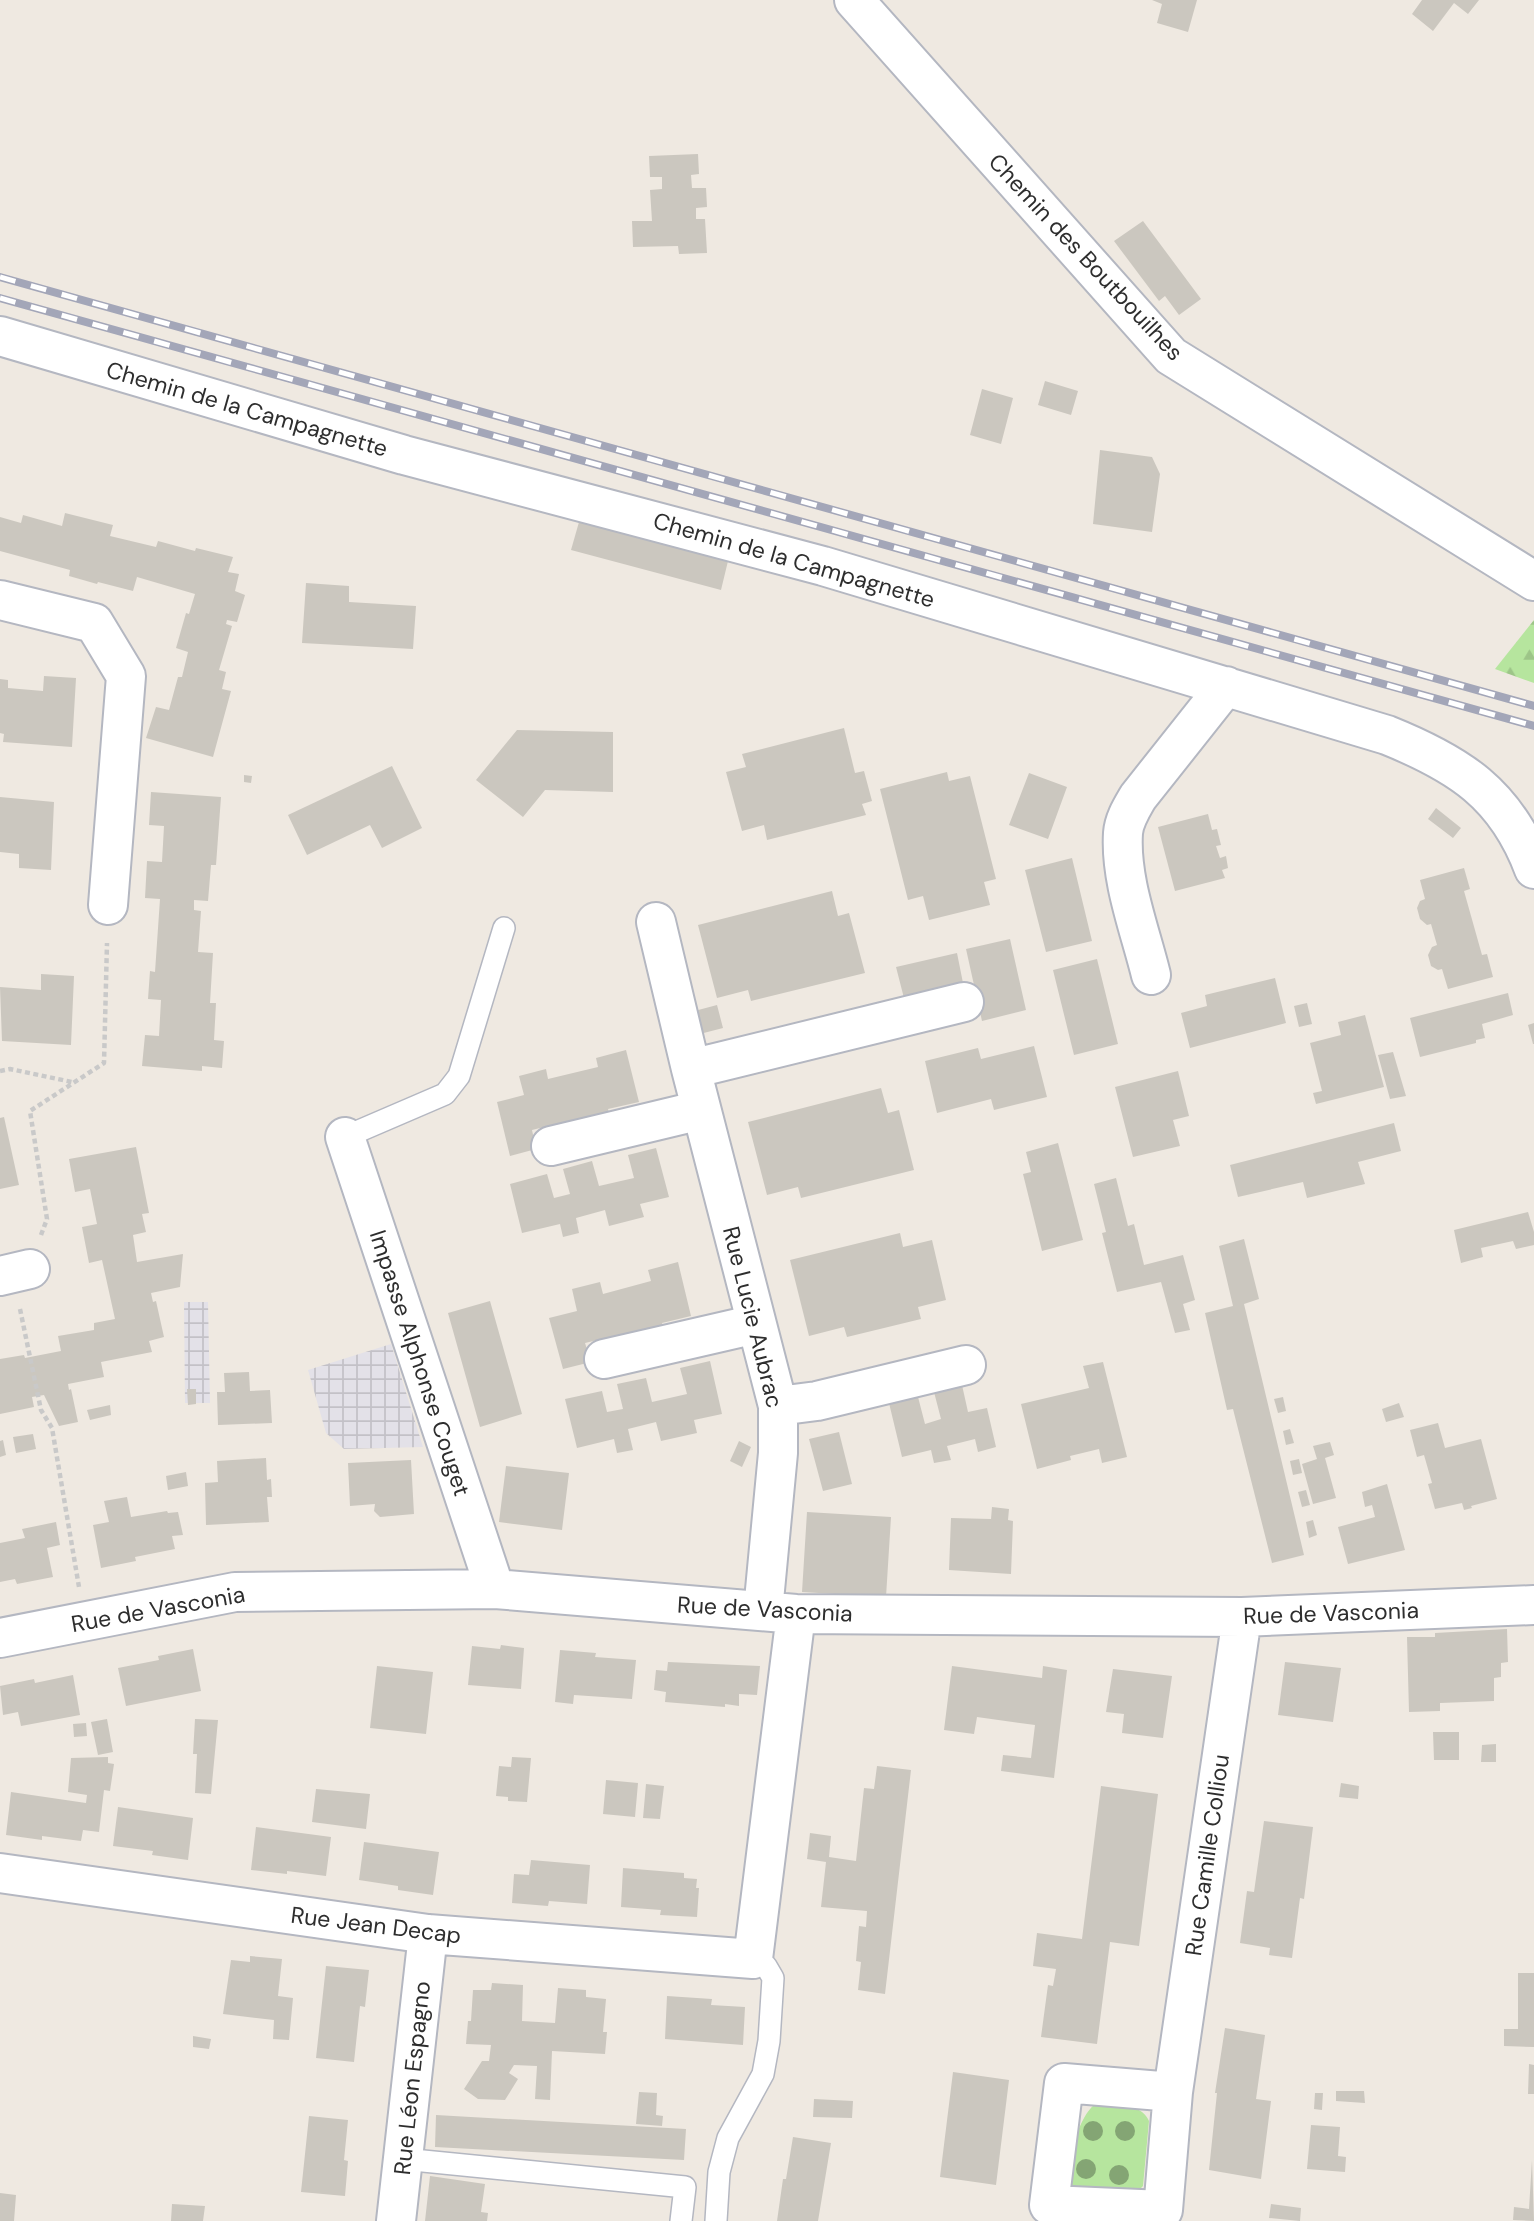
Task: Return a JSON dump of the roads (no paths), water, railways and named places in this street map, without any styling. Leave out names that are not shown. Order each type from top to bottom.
[{"type":"street","name":"Chemin des Boutbouilhes","points":[[854,0],[1171,356],[1534,581]]},
{"type":"street","name":"Chemin de la Campagnette","points":[[0,336],[404,455],[822,566],[1387,735],[1449,763],[1477,784],[1498,804],[1514,828],[1534,869]]},
{"type":"street","points":[[0,600],[93,623],[126,676],[108,905]]},
{"type":"street","points":[[1151,975],[1131,894],[1123,832],[1128,813],[1138,797],[1226,686]]},
{"type":"street","name":"Rue Lucie Aubrac","points":[[656,922],[701,1110],[778,1406],[780,1613],[753,1959]]},
{"type":"street","points":[[691,1069],[964,1002]]},
{"type":"street","points":[[551,1146],[701,1110]]},
{"type":"street","name":"Impasse Alphonse Couget","points":[[345,1136],[495,1589]]},
{"type":"street","points":[[604,1359],[756,1324]]},
{"type":"street","points":[[778,1406],[817,1401],[966,1365]]},
{"type":"street","name":"Rue de Vasconia","points":[[0,1638],[236,1592],[495,1589],[780,1613],[1242,1617],[1534,1605]]},
{"type":"street","name":"Rue Camille Colliou","points":[[1173,2092],[1242,1617]]},
{"type":"street","name":"Rue Jean Decap","points":[[0,1873],[428,1934],[753,1959]]},
{"type":"street","name":"Rue Léon Espagno","points":[[396,2221],[428,1934]]},
{"type":"lane","points":[[345,1136],[444,1094],[459,1076],[504,928]]},
{"type":"lane","points":[[716,2221],[719,2172],[728,2138],[763,2074],[769,2041],[773,1978],[766,1966],[753,1959]]},
{"type":"lane","points":[[403,2159],[685,2187],[681,2221]]},
{"type":"railway","points":[[0,277],[1534,706]]},
{"type":"railway","points":[[0,298],[1534,726]]}]
